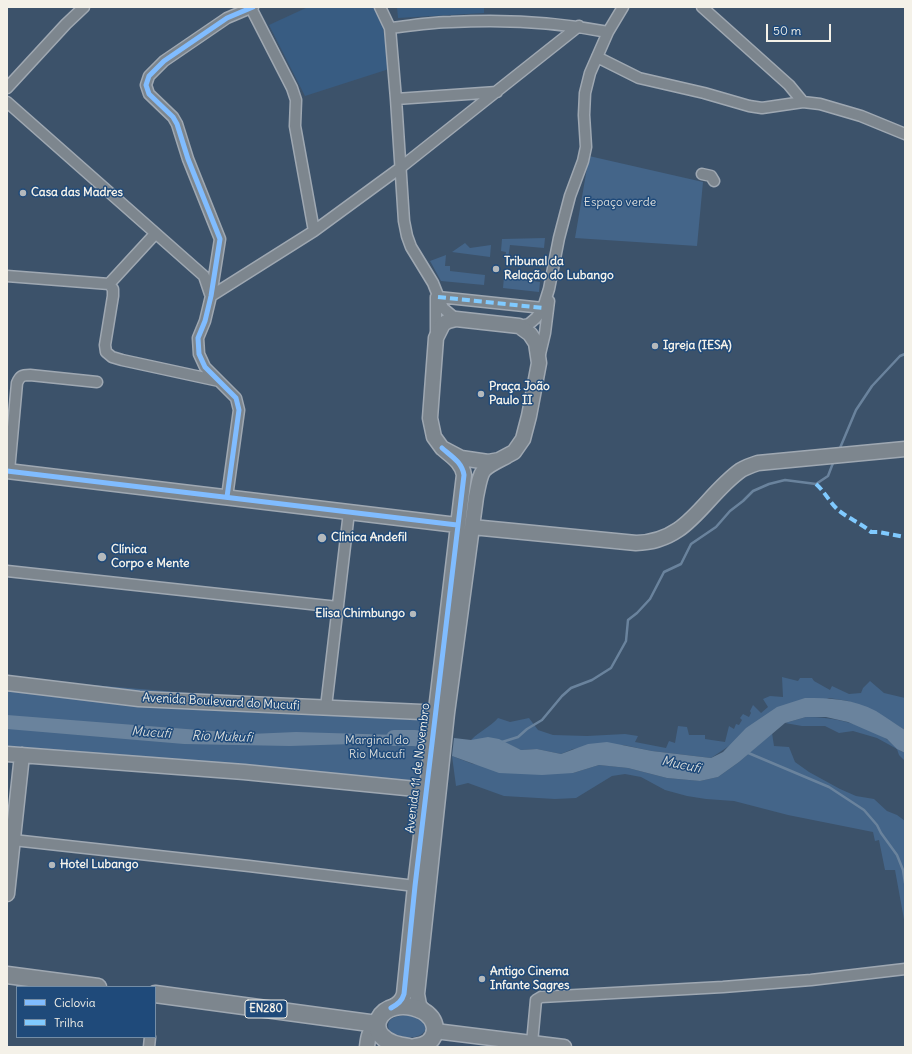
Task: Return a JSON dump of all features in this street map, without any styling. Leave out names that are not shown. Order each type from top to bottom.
[{"type":"main road","points":[[7,975],[90,986]]},
{"type":"main road","name":"EN280","points":[[156,995],[377,1024]]},
{"type":"main road","points":[[409,1047],[396,1045],[384,1040],[378,1030],[377,1024],[381,1014],[391,1008],[400,1006],[409,1006],[424,1012],[433,1020],[440,1047]]},
{"type":"main road","points":[[415,1047],[421,1046],[430,1041],[435,1031]]},
{"type":"street","points":[[7,88],[66,24],[84,7]]},
{"type":"street","points":[[380,7],[390,28],[404,221],[407,236],[443,308],[456,319]]},
{"type":"street","points":[[436,338],[443,324],[448,321],[456,319],[518,326],[529,324],[536,318],[543,308],[549,289],[559,238],[570,196],[583,161],[586,147],[584,115],[585,93],[590,73],[608,32],[623,7]]},
{"type":"street","points":[[702,7],[789,85],[804,102]]},
{"type":"street","points":[[227,497],[239,410],[236,398],[204,367],[199,354],[198,338],[205,322],[211,296],[220,239],[188,159],[177,124],[173,117],[149,94],[146,85],[149,76],[164,61],[227,18],[252,8],[292,88],[296,100],[295,126],[314,231]]},
{"type":"street","points":[[390,28],[450,22],[501,21],[580,26],[608,32]]},
{"type":"street","points":[[211,296],[314,231],[400,168],[580,26]]},
{"type":"street","points":[[597,57],[639,78],[749,106],[762,108],[804,102],[820,104],[861,116],[905,134]]},
{"type":"street","points":[[396,99],[497,92]]},
{"type":"street","points":[[7,102],[204,276],[211,296]]},
{"type":"street","points":[[702,174],[710,176],[714,181]]},
{"type":"street","points":[[109,284],[155,234]]},
{"type":"street","points":[[7,276],[109,284],[113,289],[113,296],[105,346],[106,352],[112,357],[122,360],[220,381]]},
{"type":"street","points":[[437,294],[436,338],[430,418],[434,437],[442,448],[461,458],[488,462],[499,460],[508,456],[514,452],[523,440],[548,315],[549,289]]},
{"type":"street","points":[[437,294],[543,308]]},
{"type":"street","points":[[518,326],[533,337],[536,342],[539,363]]},
{"type":"street","points":[[97,382],[30,375],[23,375],[19,377],[16,383],[8,471],[457,525],[461,520],[465,519],[469,521],[472,526],[636,543],[653,542],[667,537],[681,529],[742,469],[758,463],[905,449]]},
{"type":"street","name":"Avenida 11 de Novembro","points":[[424,1012],[419,1005],[417,994],[436,758],[463,469],[460,463],[442,448]]},
{"type":"street","name":"Avenida 11 de Novembro","points":[[441,712],[480,476],[482,471],[487,466],[508,456]]},
{"type":"street","points":[[326,706],[349,512]]},
{"type":"street","points":[[7,571],[338,607]]},
{"type":"street","name":"Avenida Boulevard do Mucufi","points":[[7,683],[139,699],[441,712]]},
{"type":"street","points":[[7,754],[251,772],[426,790]]},
{"type":"street","points":[[7,894],[22,755]]},
{"type":"street","name":"Avenida 11 de Novembro","points":[[391,1008],[399,1003],[404,994],[426,790],[436,758]]},
{"type":"street","points":[[13,840],[415,886]]},
{"type":"street","points":[[532,1043],[536,1000],[541,997],[763,984],[905,969]]},
{"type":"street","points":[[367,1047],[368,1035],[377,1024]]},
{"type":"street","points":[[435,1031],[564,1047]]},
{"type":"shaded area","points":[[308,7],[380,7],[389,69],[305,96],[269,25]]},
{"type":"shaded area","points":[[397,7],[484,7],[484,13],[398,18]]},
{"type":"green space","name":"Espaço verde","points":[[589,156],[703,182],[697,246],[575,238]]},
{"type":"green space","points":[[545,238],[544,248],[510,245],[508,259],[505,259],[506,252],[501,251],[502,239]]},
{"type":"green space","points":[[465,243],[470,248],[491,245],[490,257],[452,252]]},
{"type":"green space","points":[[446,255],[445,266],[450,266],[450,271],[485,275],[484,285],[441,281],[430,261]]},
{"type":"green space","points":[[504,277],[540,282],[539,292],[503,288]]},
{"type":"green space","points":[[782,677],[798,681],[800,678],[812,678],[814,681],[830,690],[832,686],[849,694],[861,693],[863,688],[870,681],[884,693],[905,698],[905,730],[874,711],[848,701],[829,698],[729,746],[711,758],[652,751],[623,745],[573,749],[561,754],[537,749],[521,750],[511,746],[471,740],[498,718],[510,722],[529,718],[538,730],[553,735],[587,736],[625,734],[638,736],[635,742],[666,748],[669,741],[675,743],[678,726],[687,727],[689,735],[705,735],[705,739],[725,742],[729,726],[734,729],[736,724],[739,725],[742,720],[740,718],[743,714],[749,717],[753,705],[761,713],[768,707],[763,699],[770,696],[783,697]]},
{"type":"green space","name":"Marginal do Rio Mucufi","points":[[7,678],[225,696],[428,706],[417,796],[182,774],[7,761]]},
{"type":"green space","points":[[806,717],[827,718],[866,728],[885,738],[905,753],[905,761],[899,755],[897,749],[877,738],[853,731],[839,733],[825,726],[802,726],[785,723]]},
{"type":"green space","points":[[772,733],[774,746],[789,747],[795,762],[809,772],[856,796],[874,799],[887,811],[897,815],[905,821],[905,925],[895,870],[885,870],[879,840],[875,841],[873,832],[788,815],[734,801],[687,796],[665,790],[641,777],[625,774],[612,776],[576,798],[555,799],[504,796],[468,783],[456,786],[452,756],[473,764],[573,773],[599,765],[628,768],[667,778],[700,781],[718,777],[739,762]]},
{"type":"green space","points":[[407,1015],[419,1019],[424,1023],[426,1029],[419,1036],[403,1037],[389,1030],[389,1022],[393,1018]]},
{"type":"water","points":[[805,698],[832,699],[850,702],[876,711],[905,730],[905,753],[897,749],[887,739],[848,722],[826,717],[806,717],[785,723],[739,762],[718,777],[700,781],[667,778],[628,768],[599,765],[573,773],[542,775],[499,773],[452,756],[454,738],[471,740],[488,737],[499,739],[521,750],[537,749],[561,754],[588,744],[607,742],[652,751],[711,758],[723,752],[746,728],[777,707]]},
{"type":"water","name":"Rio Mukufi","points":[[7,715],[250,734],[296,732],[397,735],[416,734],[414,738],[415,742],[290,746],[184,744],[7,729]]},
{"type":"waterway","points":[[840,448],[856,410],[872,386],[900,356],[905,354]]},
{"type":"waterway","points":[[502,742],[518,737],[527,729],[542,720],[562,696],[571,688],[592,680],[611,668],[626,641],[628,620],[650,599],[664,572],[681,564],[691,544],[716,527],[730,511],[753,491],[769,484],[785,480],[816,484],[828,476],[833,463]]},
{"type":"waterway","name":"Mucufi","points":[[394,738],[414,738],[438,741]]},
{"type":"waterway","points":[[746,752],[829,787],[864,810],[877,825],[897,855],[903,870],[905,883]]},
{"type":"marked path","points":[[438,297],[543,308]]},
{"type":"marked path","points":[[816,484],[837,509],[871,532],[905,537]]},
{"type":"cycle path","points":[[227,497],[239,410],[236,398],[205,367],[199,354],[198,338],[205,321],[211,296],[220,239],[188,159],[177,124],[173,117],[149,94],[146,85],[149,76],[164,61],[227,18],[253,7]]},
{"type":"cycle path","points":[[391,1008],[402,999],[404,994],[415,886],[464,475],[459,463],[442,448]]},
{"type":"cycle path","points":[[7,471],[457,525]]},
{"type":"place","name":"Casa das Madres","points":[[23,193]]},
{"type":"place","name":"Tribunal da Relação do Lubango","points":[[496,269]]},
{"type":"place","name":"Igreja (IESA)","points":[[655,346]]},
{"type":"place","name":"Praça João Paulo II","points":[[481,394]]},
{"type":"place","name":"Clínica Andefil","points":[[322,538]]},
{"type":"place","name":"Clínica Corpo e Mente","points":[[102,557]]},
{"type":"place","name":"Elisa Chimbungo","points":[[413,614]]},
{"type":"place","name":"Hotel Lubango","points":[[52,865]]},
{"type":"place","name":"Antigo Cinema Infante Sagres","points":[[482,979]]}]
